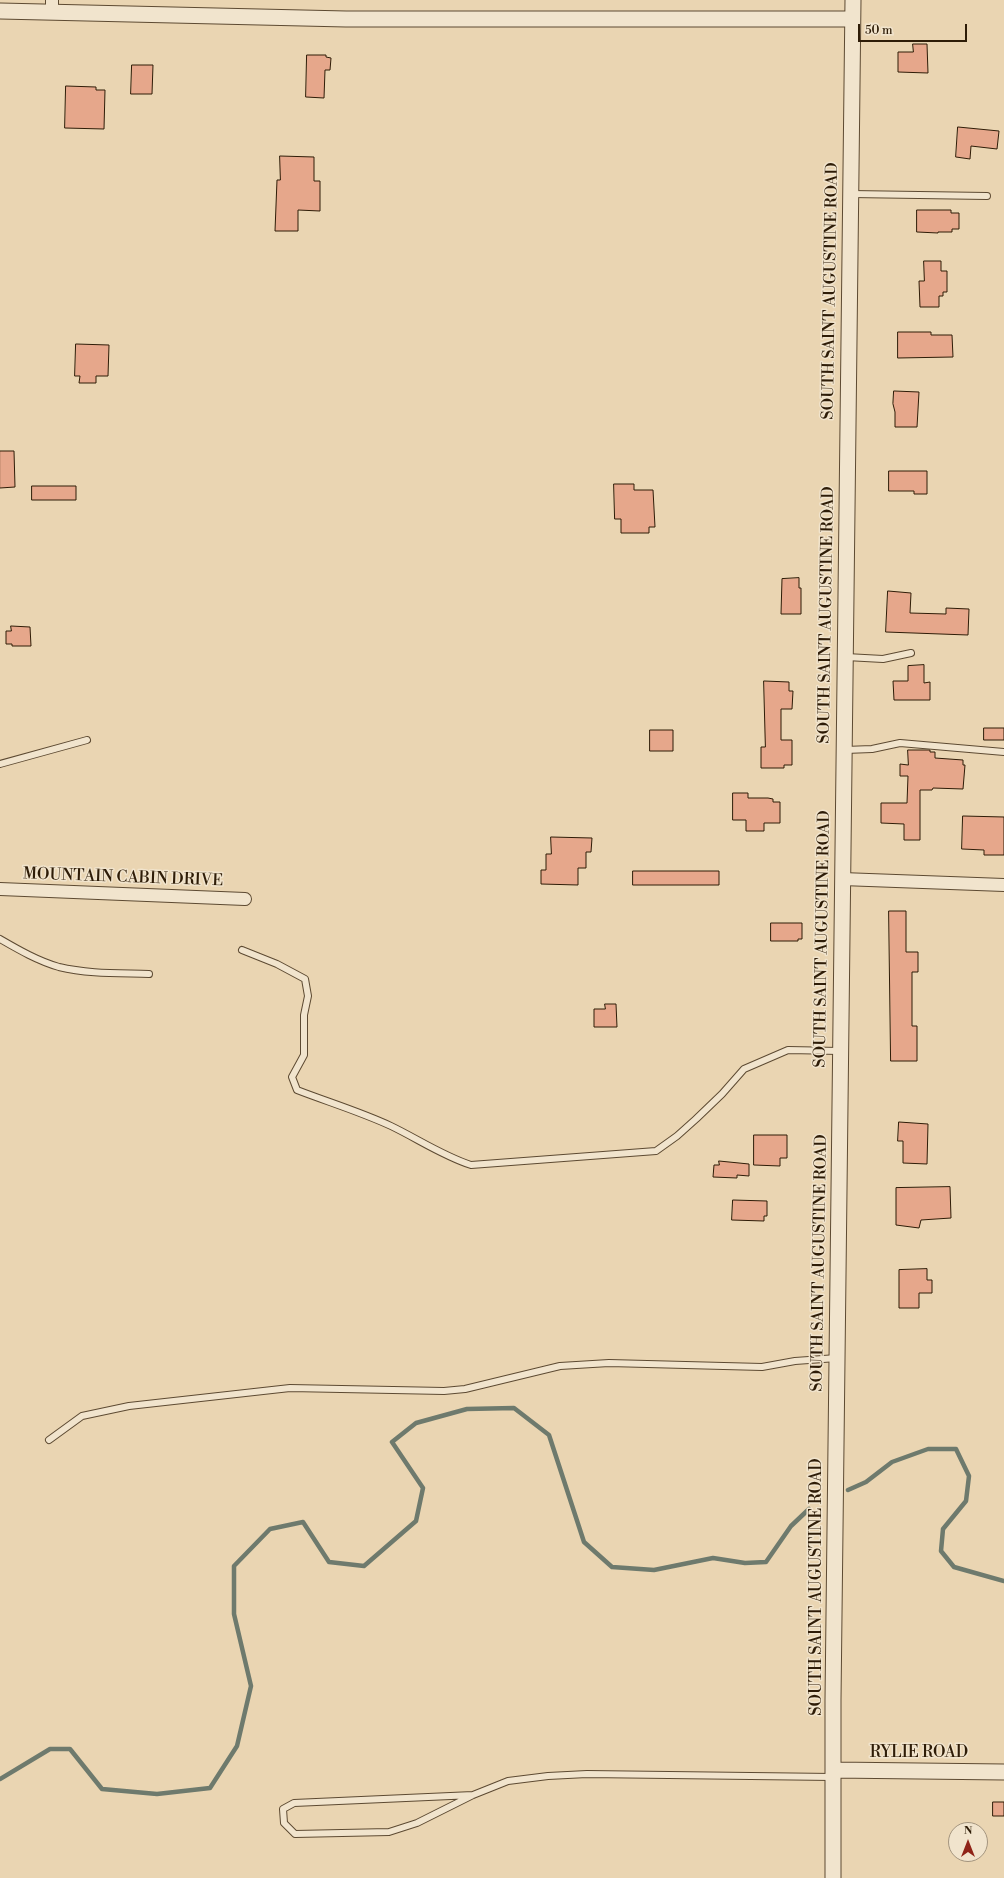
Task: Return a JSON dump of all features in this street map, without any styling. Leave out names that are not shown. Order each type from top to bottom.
[{"type":"street","name":"SOUTH SAINT AUGUSTINE ROAD","points":[[833,1878],[833,1699],[843,750],[853,0]]},
{"type":"street","points":[[0,11],[52,7],[346,19],[852,19]]},
{"type":"street","points":[[842,879],[1004,885]]},
{"type":"street","name":"MOUNTAIN CABIN DRIVE","points":[[0,889],[245,899]]},
{"type":"street","name":"RYLIE ROAD","points":[[834,1774],[1004,1772]]},
{"type":"lane","points":[[850,194],[987,196]]},
{"type":"lane","points":[[844,657],[883,658],[911,652]]},
{"type":"lane","points":[[0,764],[87,740]]},
{"type":"lane","points":[[843,750],[872,749],[900,743],[1004,752]]},
{"type":"lane","points":[[0,939],[32,957],[59,967],[87,972],[149,974]]},
{"type":"lane","points":[[242,950],[277,964],[305,979],[308,996],[304,1015],[304,1055],[292,1077],[297,1090],[367,1115],[419,1139],[451,1159],[471,1165],[656,1151],[677,1136],[696,1119],[722,1094],[744,1069],[788,1050],[840,1051]]},
{"type":"lane","points":[[49,1440],[82,1416],[129,1406],[290,1388],[444,1391],[465,1389],[560,1366],[609,1363],[762,1367],[795,1361],[837,1358]]},
{"type":"lane","points":[[473,1795],[294,1803],[284,1809],[284,1824],[295,1834],[389,1832],[416,1823],[473,1795],[508,1781],[571,1774],[834,1774]]},
{"type":"building","points":[[913,44],[927,44],[928,73],[898,72],[898,52],[913,52]]},
{"type":"building","points":[[307,55],[326,55],[326,57],[331,58],[330,70],[325,70],[324,98],[306,97]]},
{"type":"building","points":[[132,65],[153,65],[152,94],[131,94]]},
{"type":"building","points":[[66,86],[96,87],[96,90],[105,90],[104,129],[65,128]]},
{"type":"building","points":[[958,127],[999,131],[997,149],[971,146],[970,159],[956,157]]},
{"type":"building","points":[[280,156],[314,157],[314,181],[320,181],[320,211],[298,210],[298,231],[275,231],[277,180],[280,180]]},
{"type":"building","points":[[917,210],[951,210],[951,213],[959,213],[959,229],[952,229],[952,232],[938,233],[917,232]]},
{"type":"building","points":[[924,261],[941,261],[941,271],[947,271],[947,292],[943,292],[943,296],[939,296],[939,307],[920,307],[919,281],[924,281]]},
{"type":"building","points":[[898,332],[931,332],[931,335],[952,335],[953,357],[898,358]]},
{"type":"building","points":[[76,344],[109,345],[108,376],[96,376],[96,383],[79,383],[80,376],[75,376]]},
{"type":"building","points":[[894,391],[919,392],[917,427],[895,427],[895,412],[893,404]]},
{"type":"building","points":[[0,451],[14,451],[15,487],[0,488]]},
{"type":"building","points":[[889,471],[927,471],[927,494],[914,494],[914,491],[889,491]]},
{"type":"building","points":[[614,484],[634,484],[634,490],[653,490],[655,527],[649,527],[649,533],[621,533],[621,519],[615,519]]},
{"type":"building","points":[[32,486],[76,486],[76,500],[32,500]]},
{"type":"building","points":[[799,578],[799,588],[801,588],[801,614],[781,614],[782,579]]},
{"type":"building","points":[[888,591],[911,593],[910,613],[946,614],[946,608],[969,609],[968,635],[886,632]]},
{"type":"building","points":[[11,626],[30,627],[31,646],[12,646],[12,644],[6,644],[6,631],[11,631]]},
{"type":"building","points":[[924,665],[924,683],[930,682],[930,700],[894,700],[893,681],[908,681],[908,666]]},
{"type":"building","points":[[764,681],[789,682],[789,691],[793,691],[792,709],[781,709],[781,740],[792,740],[792,765],[784,765],[784,768],[761,768],[761,747],[765,747]]},
{"type":"building","points":[[984,728],[1004,728],[1004,740],[984,740]]},
{"type":"building","points":[[650,730],[673,730],[673,751],[650,751]]},
{"type":"building","points":[[908,750],[930,750],[930,752],[935,752],[935,758],[963,760],[963,765],[965,765],[963,789],[933,788],[932,790],[920,790],[920,840],[904,840],[904,824],[881,823],[881,803],[907,803],[908,776],[900,776],[900,764],[908,765]]},
{"type":"building","points":[[733,793],[748,793],[748,798],[768,798],[773,799],[773,802],[780,802],[780,823],[764,823],[764,831],[746,831],[746,820],[733,820]]},
{"type":"building","points":[[963,816],[1004,817],[1004,855],[984,855],[984,850],[962,849]]},
{"type":"building","points":[[551,837],[592,838],[591,852],[586,852],[586,868],[578,868],[578,885],[541,884],[541,870],[546,870],[546,854],[551,854]]},
{"type":"building","points":[[633,871],[719,871],[719,885],[633,885]]},
{"type":"building","points":[[889,911],[906,911],[906,952],[918,952],[918,972],[912,972],[912,1026],[917,1026],[917,1061],[891,1061]]},
{"type":"building","points":[[771,923],[802,923],[802,939],[798,939],[798,941],[771,941]]},
{"type":"building","points":[[605,1004],[616,1004],[617,1027],[594,1027],[594,1009],[605,1009]]},
{"type":"building","points":[[899,1122],[928,1124],[927,1164],[903,1163],[903,1141],[898,1141]]},
{"type":"building","points":[[754,1135],[787,1135],[787,1158],[780,1158],[780,1166],[754,1165]]},
{"type":"building","points":[[719,1161],[749,1164],[749,1176],[737,1175],[737,1178],[713,1177],[714,1165],[719,1165]]},
{"type":"building","points":[[950,1187],[951,1218],[921,1220],[919,1228],[896,1225],[896,1188]]},
{"type":"building","points":[[733,1200],[767,1201],[767,1216],[764,1216],[764,1221],[732,1220]]},
{"type":"building","points":[[927,1269],[927,1280],[932,1280],[932,1293],[919,1293],[919,1308],[899,1308],[899,1270]]},
{"type":"building","points":[[993,1802],[1004,1802],[1004,1816],[993,1816]]},
{"type":"waterway","points":[[0,1779],[50,1749],[70,1749],[102,1789],[157,1794],[210,1788],[237,1746],[251,1686],[234,1614],[234,1566],[270,1529],[303,1522],[329,1562],[364,1566],[416,1521],[423,1488],[392,1442],[416,1423],[467,1409],[514,1408],[549,1435],[584,1542],[612,1567],[654,1570],[713,1558],[745,1563],[766,1562],[791,1526],[809,1509]]},
{"type":"waterway","points":[[848,1490],[866,1482],[892,1462],[928,1449],[956,1449],[969,1476],[966,1501],[943,1529],[941,1551],[954,1567],[1004,1581]]}]
